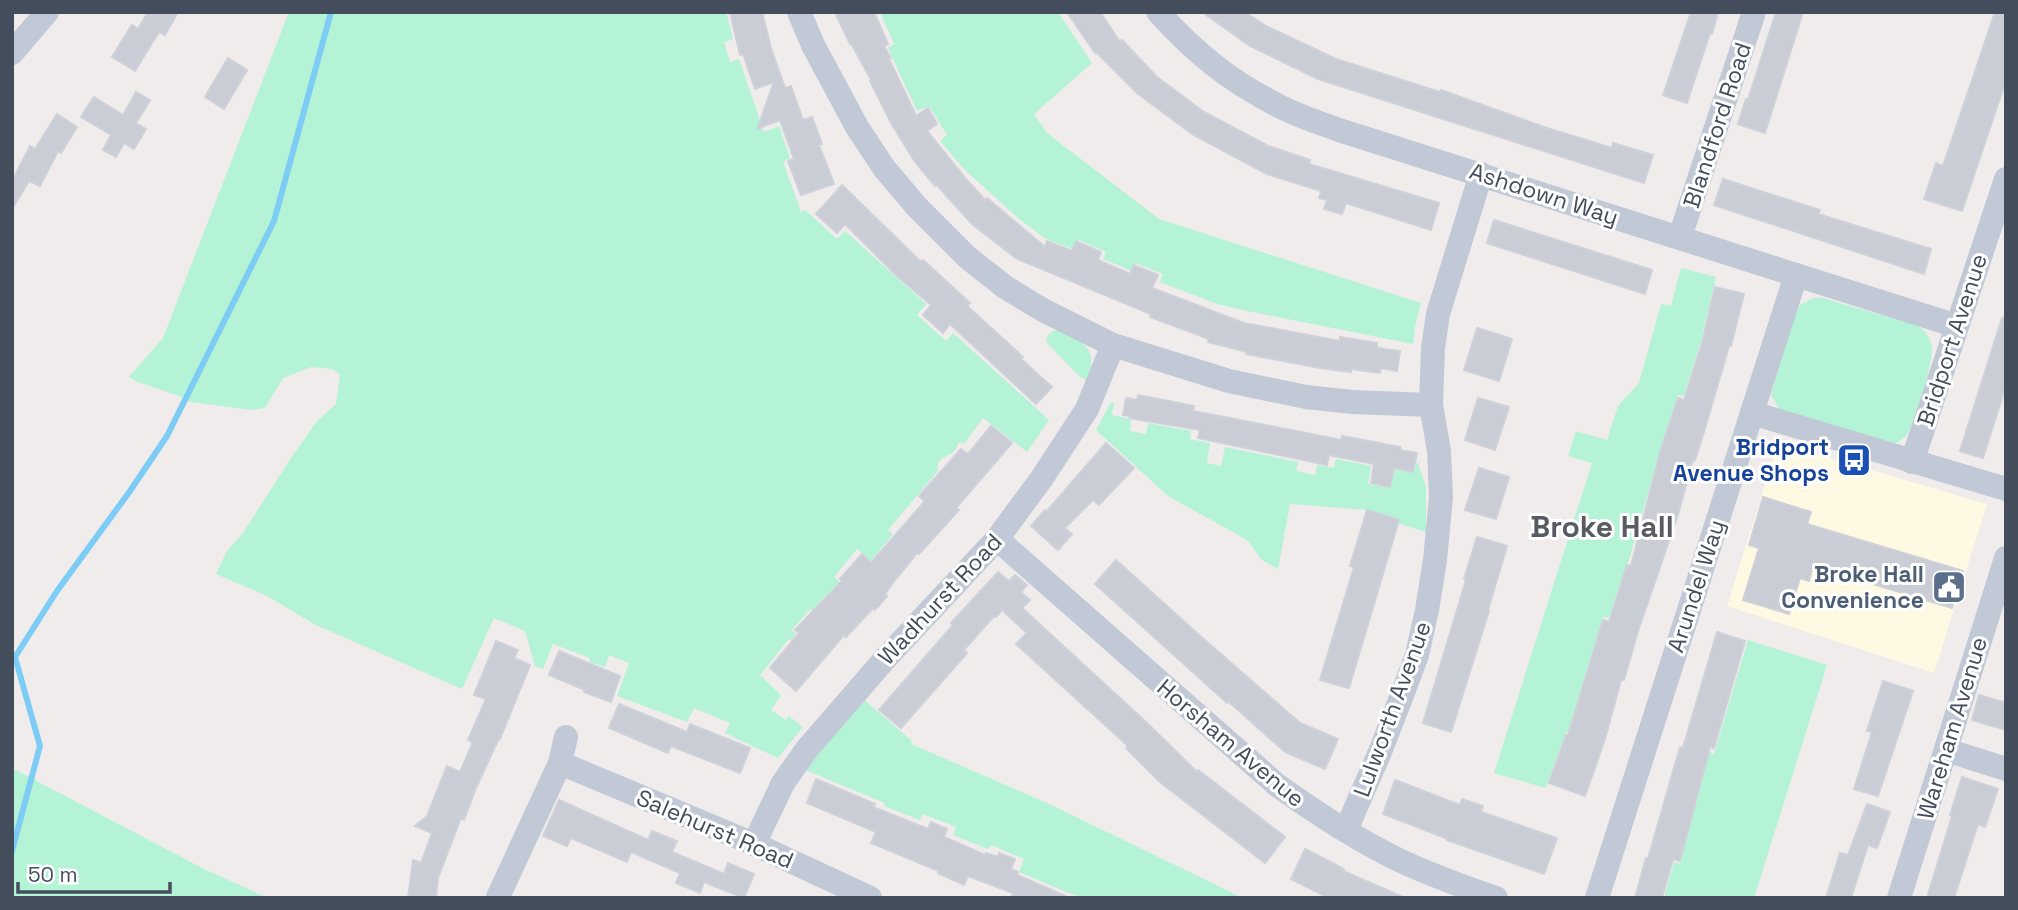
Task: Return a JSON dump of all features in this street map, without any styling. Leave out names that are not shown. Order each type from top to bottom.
[{"type":"street","points":[[12,53],[47,12]]},
{"type":"street","points":[[799,12],[813,45],[856,127],[884,168],[917,207],[967,257],[1005,287],[1043,310],[1113,345],[1229,381],[1306,397],[1431,405]]},
{"type":"street","name":"Ashdown Way","points":[[1158,12],[1186,43],[1234,80],[1285,109],[1339,130],[1957,326]]},
{"type":"street","name":"Blandford Road","points":[[1680,237],[1754,12]]},
{"type":"street","name":"Lulworth Avenue","points":[[1346,830],[1404,690],[1427,610],[1441,496],[1439,451],[1431,405],[1433,348],[1438,314],[1481,174]]},
{"type":"street","name":"Bridport Avenue","points":[[1912,462],[2006,179]]},
{"type":"street","name":"Arundel Way","points":[[1597,898],[1796,275]]},
{"type":"street","name":"Wadhurst Road","points":[[754,844],[783,783],[807,749],[885,659],[997,540],[1042,478],[1087,409],[1113,345]]},
{"type":"street","points":[[1752,413],[2006,489]]},
{"type":"street","name":"Horsham Avenue","points":[[997,540],[1277,785],[1317,814],[1400,861],[1496,898]]},
{"type":"street","name":"Wareham Avenue","points":[[1899,898],[2006,558]]},
{"type":"street","points":[[498,897],[560,763],[566,737]]},
{"type":"street","points":[[1946,750],[2006,769]]},
{"type":"street","name":"Salehurst Road","points":[[560,763],[754,844],[830,890],[870,898]]},
{"type":"shaded area","points":[[1778,443],[1987,504],[1934,673],[1727,606]]},
{"type":"green space","points":[[289,12],[726,12],[733,39],[724,42],[730,62],[739,59],[764,132],[779,126],[790,158],[783,162],[801,212],[805,210],[837,239],[845,231],[926,304],[917,315],[946,341],[953,333],[1049,420],[1027,452],[983,418],[964,444],[959,442],[954,451],[940,460],[938,471],[888,530],[893,534],[871,561],[857,549],[834,577],[842,584],[828,599],[825,596],[813,610],[810,609],[792,630],[796,634],[760,675],[781,695],[771,710],[786,720],[789,716],[803,727],[778,758],[725,733],[730,723],[694,708],[687,722],[617,696],[629,663],[609,655],[605,667],[589,662],[590,658],[553,644],[543,669],[535,666],[525,631],[494,618],[462,689],[316,625],[267,596],[216,574],[227,551],[243,533],[317,421],[336,404],[340,374],[332,369],[311,367],[283,378],[265,408],[252,410],[190,402],[129,377],[163,338]]},
{"type":"green space","points":[[880,12],[1058,12],[1092,63],[1034,114],[1047,133],[1159,219],[1421,303],[1413,344],[1217,304],[1160,282],[1163,274],[1135,263],[1132,271],[1103,259],[1106,252],[1079,240],[1073,249],[1046,239],[1018,218],[963,168],[940,141],[947,135],[929,106],[917,111],[888,48],[894,44]]},
{"type":"green space","points":[[1681,268],[1716,277],[1701,341],[1684,396],[1678,395],[1628,563],[1609,618],[1603,617],[1568,732],[1546,788],[1494,773],[1592,463],[1568,456],[1576,431],[1607,440],[1618,406],[1639,383],[1661,304],[1671,306]]},
{"type":"green space","points":[[1814,298],[1916,325],[1928,337],[1932,354],[1927,378],[1909,431],[1902,440],[1895,443],[1788,415],[1779,408],[1771,395],[1794,314],[1801,304]]},
{"type":"green space","points":[[1058,328],[1081,342],[1090,353],[1091,369],[1088,380],[1080,377],[1046,342],[1048,335]]},
{"type":"green space","points":[[1111,402],[1114,403],[1112,415],[1131,419],[1130,431],[1146,434],[1148,423],[1191,431],[1190,439],[1210,443],[1207,463],[1221,466],[1225,447],[1298,462],[1296,471],[1315,475],[1317,465],[1334,468],[1336,459],[1371,466],[1368,484],[1390,488],[1395,470],[1414,473],[1417,461],[1426,487],[1426,532],[1367,510],[1290,504],[1278,569],[1262,560],[1247,540],[1168,496],[1096,430]]},
{"type":"green space","points":[[1748,640],[1827,665],[1754,898],[1664,898],[1674,862],[1680,864],[1709,752],[1714,754]]},
{"type":"green space","points":[[861,697],[912,741],[911,744],[1047,803],[1243,898],[1081,898],[1019,872],[1024,859],[991,845],[988,849],[953,835],[956,827],[923,814],[920,820],[805,770]]},
{"type":"green space","points":[[12,768],[206,870],[268,898],[12,898]]},
{"type":"building","points":[[148,12],[178,12],[165,35],[159,32],[135,71],[112,57],[132,25],[138,29]]},
{"type":"building","points":[[730,12],[762,12],[785,88],[791,86],[803,120],[812,117],[834,184],[801,195],[788,161],[794,159],[780,120],[757,129],[774,82],[755,89],[743,54],[740,55]]},
{"type":"building","points":[[835,12],[874,12],[888,44],[884,46],[891,58],[889,59],[916,116],[928,108],[937,124],[927,131],[965,178],[985,200],[987,198],[1045,247],[1047,241],[1072,251],[1076,241],[1101,252],[1098,260],[1130,274],[1134,265],[1158,275],[1152,288],[1244,323],[1340,341],[1340,337],[1377,343],[1377,348],[1400,351],[1397,371],[1381,368],[1380,373],[1351,369],[1351,372],[1246,354],[1247,352],[1208,342],[1209,339],[1150,317],[1151,314],[1017,259],[972,224],[915,162],[891,123]]},
{"type":"building","points":[[1067,12],[1100,12],[1120,42],[1122,40],[1157,77],[1204,112],[1268,146],[1310,160],[1309,164],[1439,203],[1431,230],[1346,203],[1342,214],[1324,209],[1327,200],[1319,198],[1321,191],[1267,174],[1192,134],[1137,93],[1095,53]]},
{"type":"building","points":[[1202,12],[1245,12],[1264,25],[1336,59],[1440,92],[1441,90],[1612,148],[1613,143],[1653,155],[1644,183],[1318,79],[1250,46]]},
{"type":"building","points":[[1691,12],[1718,12],[1687,103],[1663,95]]},
{"type":"building","points":[[1776,12],[1803,12],[1765,133],[1738,124]]},
{"type":"building","points":[[1995,12],[2006,12],[2006,80],[1962,211],[1924,199],[1936,163],[1943,166]]},
{"type":"building","points":[[228,58],[247,70],[224,109],[205,97]]},
{"type":"building","points":[[136,92],[150,100],[136,123],[146,129],[134,149],[124,143],[116,157],[103,150],[111,135],[81,117],[94,97],[123,115]]},
{"type":"building","points":[[57,114],[77,127],[61,153],[58,151],[40,186],[29,181],[12,209],[12,181],[30,146],[35,149]]},
{"type":"building","points":[[1723,179],[1820,210],[1818,214],[1931,249],[1924,274],[1714,205]]},
{"type":"building","points":[[842,185],[921,262],[923,260],[970,303],[967,306],[1052,387],[1036,404],[950,324],[943,333],[923,315],[931,305],[897,276],[845,224],[837,233],[816,214]]},
{"type":"building","points":[[1494,220],[1652,270],[1645,294],[1487,243]]},
{"type":"building","points":[[1715,287],[1744,294],[1731,346],[1585,796],[1549,783],[1568,735],[1603,620],[1609,622],[1627,565],[1631,566],[1661,449],[1678,398],[1684,400],[1702,343]]},
{"type":"building","points":[[2002,318],[2006,318],[2006,385],[1983,458],[1960,451]]},
{"type":"building","points":[[1477,328],[1512,339],[1499,381],[1464,370]]},
{"type":"building","points":[[1138,395],[1194,406],[1193,411],[1341,440],[1342,436],[1400,447],[1400,450],[1417,453],[1413,472],[1394,468],[1390,487],[1371,483],[1374,464],[1329,455],[1327,465],[1198,438],[1200,430],[1123,415],[1126,398],[1137,400]]},
{"type":"building","points":[[1478,398],[1509,407],[1495,450],[1465,440]]},
{"type":"building","points":[[991,426],[1012,443],[956,508],[959,510],[919,554],[917,553],[875,610],[873,608],[846,637],[844,635],[796,691],[770,668],[799,633],[795,630],[842,581],[840,579],[862,554],[871,563],[925,501],[919,496],[961,449],[968,454]]},
{"type":"building","points":[[1106,443],[1134,468],[1099,505],[1093,500],[1065,528],[1072,534],[1058,550],[1031,526]]},
{"type":"building","points":[[1479,468],[1509,477],[1496,519],[1465,510]]},
{"type":"building","points":[[1763,497],[1811,512],[1807,524],[1963,571],[1952,608],[1813,566],[1809,581],[1800,578],[1789,614],[1743,600],[1759,548],[1749,545]]},
{"type":"building","points":[[1367,510],[1399,520],[1349,688],[1320,680],[1354,567],[1350,566]]},
{"type":"building","points":[[1477,537],[1507,546],[1451,732],[1423,723]]},
{"type":"building","points":[[1116,560],[1300,723],[1338,739],[1325,769],[1285,752],[1095,584]]},
{"type":"building","points":[[998,572],[1009,581],[1015,575],[1027,585],[1021,592],[1030,600],[1022,608],[1196,771],[1285,837],[1265,863],[1160,782],[1126,748],[1128,746],[1016,644],[1027,633],[1002,610],[964,650],[967,653],[901,728],[879,710],[953,625],[951,623]]},
{"type":"building","points":[[1717,632],[1745,641],[1714,748],[1710,747],[1680,861],[1673,859],[1662,898],[1635,898],[1680,747],[1683,748]]},
{"type":"building","points":[[496,641],[518,650],[514,658],[530,665],[464,820],[461,818],[438,878],[436,898],[408,898],[413,860],[421,863],[432,833],[415,826],[427,816],[447,766],[460,772],[473,742],[468,740],[486,699],[474,695]]},
{"type":"building","points":[[559,651],[620,676],[611,702],[549,675]]},
{"type":"building","points":[[1883,681],[1913,691],[1878,796],[1854,789],[1872,732],[1867,731]]},
{"type":"building","points":[[1979,695],[2006,703],[2006,730],[1972,720]]},
{"type":"building","points":[[619,704],[687,732],[690,724],[750,748],[740,773],[671,746],[668,753],[609,728]]},
{"type":"building","points":[[1962,777],[1998,789],[1985,827],[1978,824],[1954,898],[1927,898],[1952,816],[1950,815]]},
{"type":"building","points":[[816,779],[875,804],[873,807],[928,829],[931,822],[947,829],[944,837],[985,855],[986,853],[998,857],[999,853],[1015,859],[1011,869],[1018,872],[1017,875],[1070,898],[1011,898],[1013,893],[968,876],[964,885],[938,873],[939,871],[871,843],[876,832],[807,803]]},
{"type":"building","points":[[1395,780],[1460,805],[1462,799],[1483,806],[1481,812],[1557,838],[1544,874],[1383,814]]},
{"type":"building","points":[[559,800],[648,840],[652,831],[677,841],[672,852],[724,874],[728,863],[754,874],[744,898],[704,882],[700,893],[676,883],[680,873],[631,852],[627,862],[571,838],[567,846],[543,836]]},
{"type":"building","points":[[1867,804],[1890,812],[1877,848],[1868,845],[1851,898],[1826,898],[1840,853],[1848,855]]},
{"type":"building","points":[[1305,849],[1344,869],[1343,871],[1405,898],[1329,898],[1291,879]]},
{"type":"waterway","points":[[12,851],[40,746],[15,657],[57,591],[167,436],[274,221],[331,12]]},
{"type":"place","name":"Bridport Avenue Shops","points":[[1854,460]]},
{"type":"place","name":"Broke Hall Convenience","points":[[1949,587]]},
{"type":"district","name":"Broke Hall","points":[[1602,527]]}]
